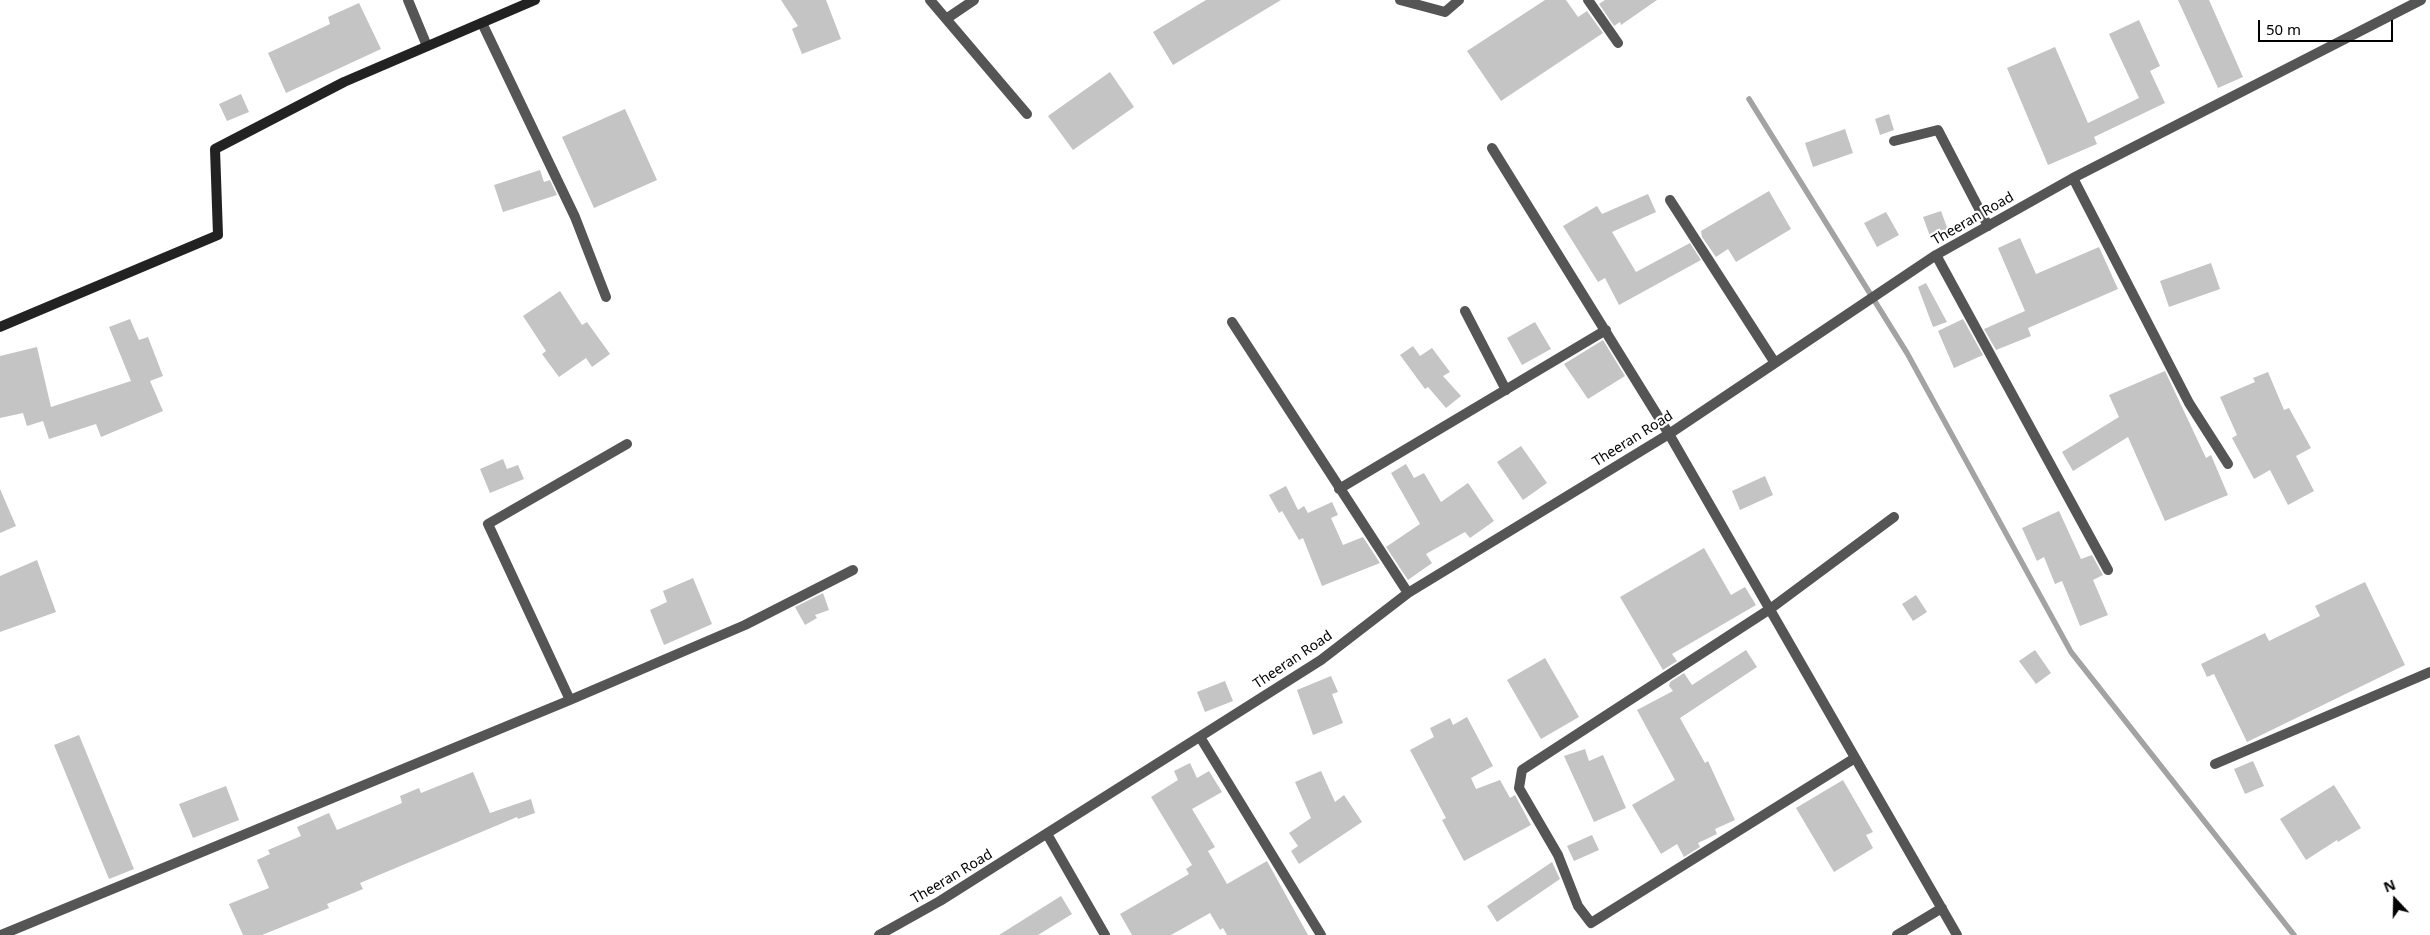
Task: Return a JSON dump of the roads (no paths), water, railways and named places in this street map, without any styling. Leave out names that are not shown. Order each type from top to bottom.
[{"type":"street","points":[[408,0],[427,46]]},
{"type":"street","points":[[0,327],[218,235],[216,149],[344,82],[536,0]]},
{"type":"street","points":[[930,0],[1027,114]]},
{"type":"street","points":[[946,19],[974,0]]},
{"type":"street","points":[[1400,0],[1445,12],[1460,0]]},
{"type":"street","points":[[1588,0],[1618,43]]},
{"type":"street","name":"Theeran Road","points":[[879,935],[940,902],[1321,660],[1408,593],[1669,434],[1936,255],[2073,178],[2421,0]]},
{"type":"street","points":[[482,23],[575,217],[606,297]]},
{"type":"street","points":[[1894,141],[1938,130],[1988,226]]},
{"type":"street","points":[[1492,148],[1669,434],[1957,935]]},
{"type":"street","points":[[2073,178],[2189,403],[2228,464]]},
{"type":"street","points":[[1670,200],[1775,363]]},
{"type":"street","points":[[1936,255],[2108,570]]},
{"type":"street","points":[[1464,310],[1506,390]]},
{"type":"street","points":[[1232,322],[1408,593]]},
{"type":"street","points":[[1340,489],[1606,330]]},
{"type":"street","points":[[570,700],[488,524],[627,444]]},
{"type":"street","points":[[1855,758],[1591,923],[1578,906],[1558,855],[1520,788],[1522,770],[1770,609],[1894,517]]},
{"type":"street","points":[[1,935],[570,700],[745,625],[853,570]]},
{"type":"street","points":[[2215,764],[2430,672]]},
{"type":"street","points":[[1200,737],[1321,935]]},
{"type":"street","points":[[1048,834],[1104,935]]},
{"type":"street","points":[[1897,935],[1942,908]]},
{"type":"waterway","points":[[1749,99],[1907,353],[2071,652],[2294,935]]}]
